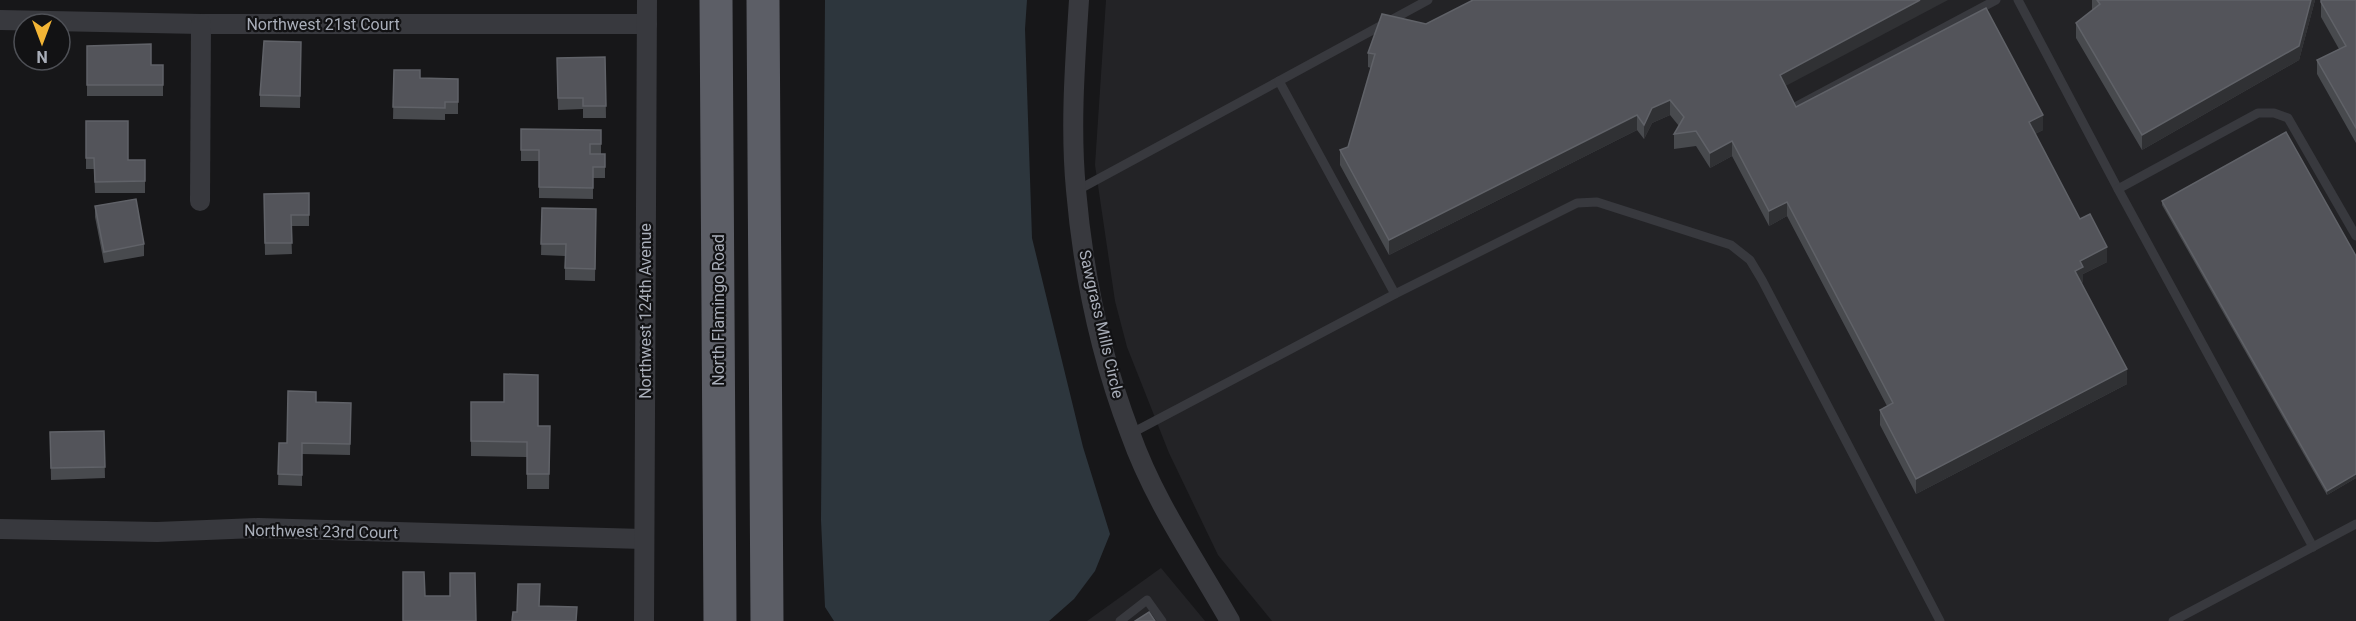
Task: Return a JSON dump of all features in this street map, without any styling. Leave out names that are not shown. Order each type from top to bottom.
[{"type":"highway","name":"North Flamingo Road","points":[[716,0],[720,621]]},
{"type":"highway","points":[[763,0],[767,621]]},
{"type":"street","name":"Northwest 124th Avenue","points":[[644,621],[647,0]]},
{"type":"street","name":"Sawgrass Mills Circle","points":[[1079,0],[1074,79],[1076,191],[1089,281],[1130,434],[1167,514],[1230,621]]},
{"type":"street","name":"Northwest 21st Court","points":[[0,20],[201,24],[647,24]]},
{"type":"street","points":[[200,201],[201,24]]},
{"type":"street","name":"Northwest 23rd Court","points":[[0,529],[157,532],[258,528],[643,539]]},
{"type":"lane","points":[[1076,191],[1428,0]]},
{"type":"lane","points":[[1797,106],[1996,0]]},
{"type":"lane","points":[[2018,0],[2313,547]]},
{"type":"lane","points":[[1279,81],[1395,294]]},
{"type":"lane","points":[[2118,189],[2258,113],[2274,113],[2288,118],[2356,236]]},
{"type":"lane","points":[[1130,434],[1395,294],[1577,203],[1597,202],[1731,245],[1750,260],[1940,621]]},
{"type":"lane","points":[[2173,621],[2356,524]]},
{"type":"lane","points":[[1120,621],[1147,600],[1161,621]]},
{"type":"shaded area","points":[[825,0],[1027,0],[1025,29],[1032,238],[1083,447],[1110,534],[1095,571],[1074,599],[1049,621],[834,621],[825,607],[821,520]]},
{"type":"shaded area","points":[[1106,0],[2356,0],[2356,621],[1272,621],[1218,555],[1169,453],[1127,347],[1115,301],[1095,165]]},
{"type":"shaded area","points":[[1161,568],[1205,621],[1087,621]]},
{"type":"building","points":[[1473,0],[1920,0],[1780,75],[1796,107],[1986,8],[2043,115],[2029,122],[2080,219],[2090,214],[2107,247],[2080,261],[2083,267],[2075,271],[2127,369],[1916,479],[1880,410],[1893,403],[1787,202],[1769,211],[1732,141],[1710,153],[1696,131],[1674,134],[1684,117],[1670,100],[1652,108],[1644,125],[1637,115],[1389,240],[1340,150],[1348,147],[1375,54],[1368,53],[1382,14],[1426,24]]},
{"type":"building","points":[[2097,0],[2311,0],[2299,46],[2142,135],[2076,23],[2100,4]]},
{"type":"building","points":[[2321,0],[2356,0],[2356,128],[2317,60],[2346,46]]},
{"type":"building","points":[[264,41],[301,42],[300,96],[260,95]]},
{"type":"building","points":[[151,44],[151,65],[163,65],[163,85],[87,85],[87,46]]},
{"type":"building","points":[[605,57],[606,106],[583,106],[583,98],[558,98],[557,58]]},
{"type":"building","points":[[394,70],[420,70],[420,78],[458,79],[458,102],[445,102],[445,108],[393,107]]},
{"type":"building","points":[[86,121],[128,121],[128,160],[145,160],[145,181],[95,182],[94,158],[86,158]]},
{"type":"building","points":[[521,129],[601,130],[601,144],[590,144],[590,154],[605,154],[605,167],[593,167],[593,188],[539,187],[539,150],[521,150]]},
{"type":"building","points":[[2286,132],[2356,256],[2356,474],[2327,491],[2162,201]]},
{"type":"building","points":[[309,193],[309,215],[291,215],[292,243],[265,243],[264,194]]},
{"type":"building","points":[[136,199],[144,244],[104,252],[95,206]]},
{"type":"building","points":[[542,208],[596,209],[595,269],[565,268],[566,244],[541,244]]},
{"type":"building","points":[[504,374],[538,375],[538,426],[550,426],[549,474],[527,474],[527,442],[471,441],[471,402],[504,402]]},
{"type":"building","points":[[288,391],[316,392],[316,402],[351,403],[350,444],[302,443],[302,475],[278,474],[279,443],[287,443]]},
{"type":"building","points":[[104,431],[105,467],[51,468],[50,432]]},
{"type":"building","points":[[403,572],[424,572],[425,596],[450,596],[450,573],[475,573],[476,621],[403,621]]},
{"type":"building","points":[[518,584],[540,584],[539,606],[577,607],[576,621],[512,621],[513,612],[517,612]]},
{"type":"building","points":[[1149,612],[1155,621],[1135,621]]}]
